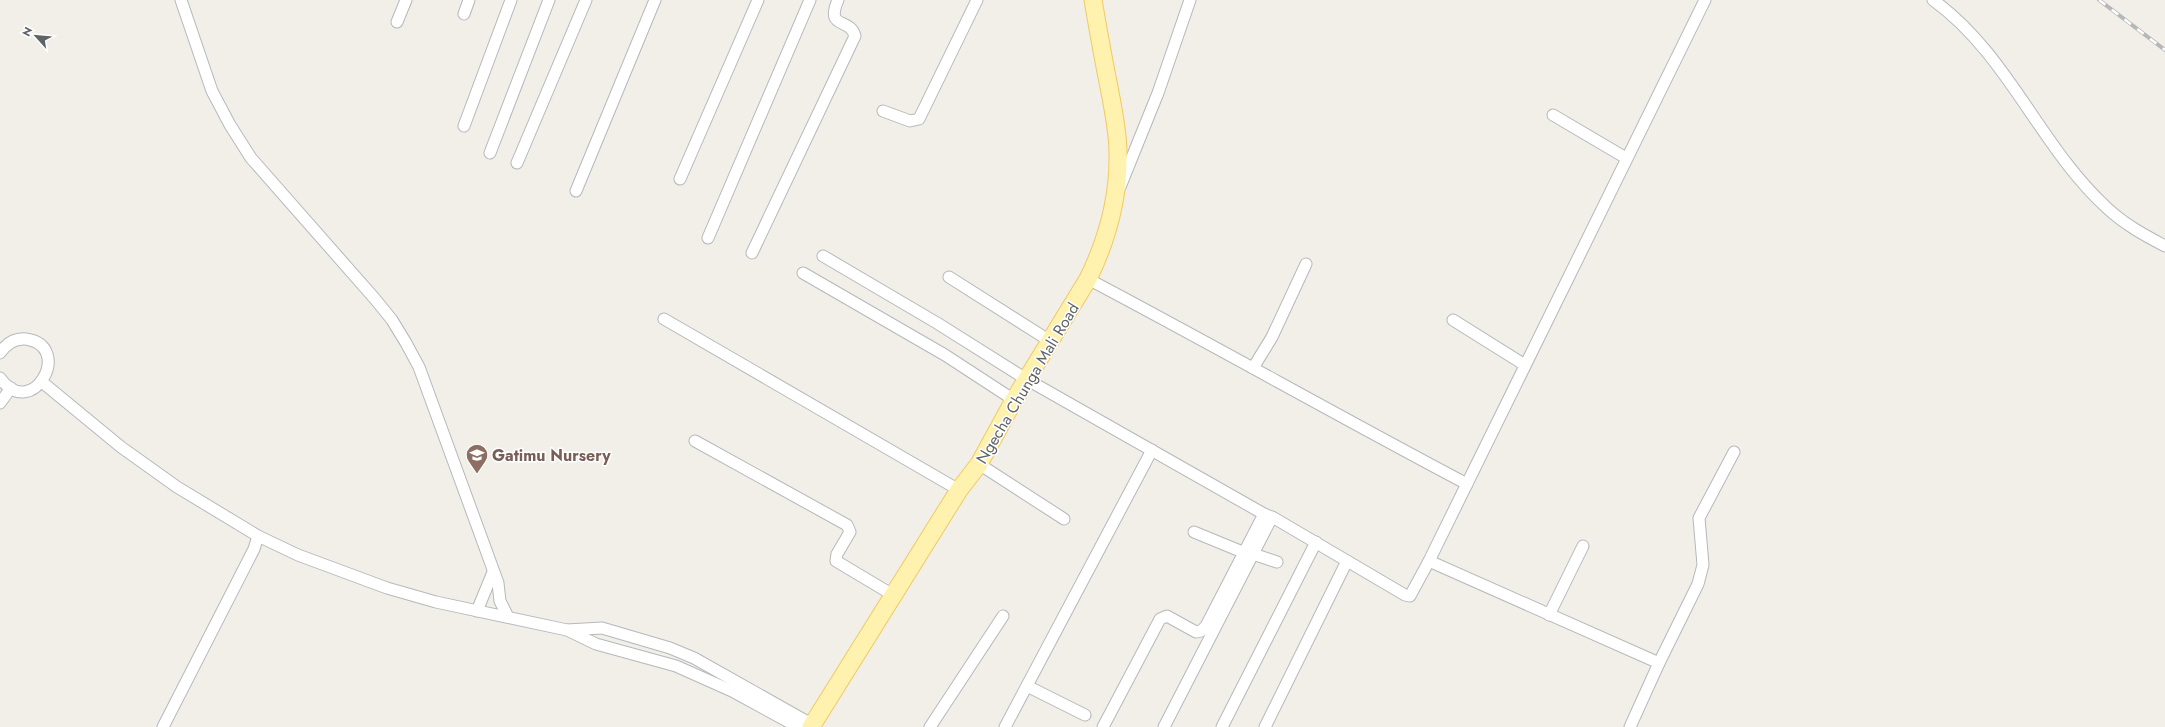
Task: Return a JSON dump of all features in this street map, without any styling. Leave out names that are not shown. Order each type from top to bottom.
[{"type":"main road","name":"Ngecha Chunga Mali Road","points":[[807,726],[893,595],[959,490],[979,464],[1026,379],[1088,279],[1096,263],[1109,226],[1114,201],[1118,154],[1117,130],[1093,0]]},
{"type":"street","points":[[181,0],[212,91],[230,125],[251,158],[392,320],[419,367],[498,583],[500,601],[508,617]]},
{"type":"street","points":[[397,22],[406,0]]},
{"type":"street","points":[[464,14],[470,0]]},
{"type":"street","points":[[464,126],[511,0]]},
{"type":"street","points":[[490,153],[549,0]]},
{"type":"street","points":[[517,163],[586,0]]},
{"type":"street","points":[[576,190],[655,0]]},
{"type":"street","points":[[680,179],[758,0]]},
{"type":"street","points":[[708,238],[810,0]]},
{"type":"street","points":[[752,253],[855,36],[851,29],[837,21],[834,16],[833,13],[838,0]]},
{"type":"street","points":[[883,111],[910,121],[919,119],[977,0]]},
{"type":"street","points":[[1114,201],[1158,93],[1190,0]]},
{"type":"street","points":[[823,256],[938,323],[1026,379],[1316,542],[1408,596],[1413,594],[1705,0]]},
{"type":"street","points":[[1933,0],[1970,32],[2022,97],[2068,165],[2106,207],[2133,229],[2165,246]]},
{"type":"street","points":[[1553,115],[1626,158]]},
{"type":"street","points":[[1253,368],[1272,337],[1306,264]]},
{"type":"street","points":[[803,272],[945,355],[1014,400]]},
{"type":"street","points":[[949,277],[1050,341]]},
{"type":"street","points":[[1088,279],[1253,368],[1338,416],[1467,484]]},
{"type":"street","points":[[664,318],[959,490]]},
{"type":"street","points":[[1453,320],[1525,365]]},
{"type":"street","points":[[0,378],[11,388],[27,391],[42,382],[49,367],[44,350],[30,340],[13,340],[2,346]]},
{"type":"street","points":[[42,382],[121,448],[177,487],[258,536],[298,555],[380,586],[436,602],[567,630],[596,644],[650,658],[690,672],[807,726]]},
{"type":"street","points":[[0,403],[11,388]]},
{"type":"street","points":[[695,441],[847,525],[850,532],[837,554],[836,561],[893,595]]},
{"type":"street","points":[[1005,727],[1152,450]]},
{"type":"street","points":[[1630,727],[1698,584],[1703,566],[1699,518],[1734,452]]},
{"type":"street","points":[[979,464],[1064,519]]},
{"type":"street","points":[[1164,727],[1268,515]]},
{"type":"street","points":[[1194,532],[1249,554],[1277,562]]},
{"type":"street","points":[[163,727],[254,549],[258,536]]},
{"type":"street","points":[[1222,727],[1316,542]]},
{"type":"street","points":[[1549,615],[1583,546]]},
{"type":"street","points":[[1103,727],[1160,619],[1167,616],[1196,632],[1201,632],[1212,618],[1249,554]]},
{"type":"street","points":[[1265,727],[1347,561]]},
{"type":"street","points":[[1429,561],[1659,664]]},
{"type":"street","points":[[477,611],[493,572]]},
{"type":"street","points":[[930,727],[1003,616]]},
{"type":"street","points":[[567,630],[602,628],[670,648],[694,658],[807,726]]},
{"type":"street","points":[[1027,686],[1085,715]]},
{"type":"railway","points":[[2099,0],[2165,50]]},
{"type":"place","name":"Gatimu Nursery","points":[[477,474]]}]
